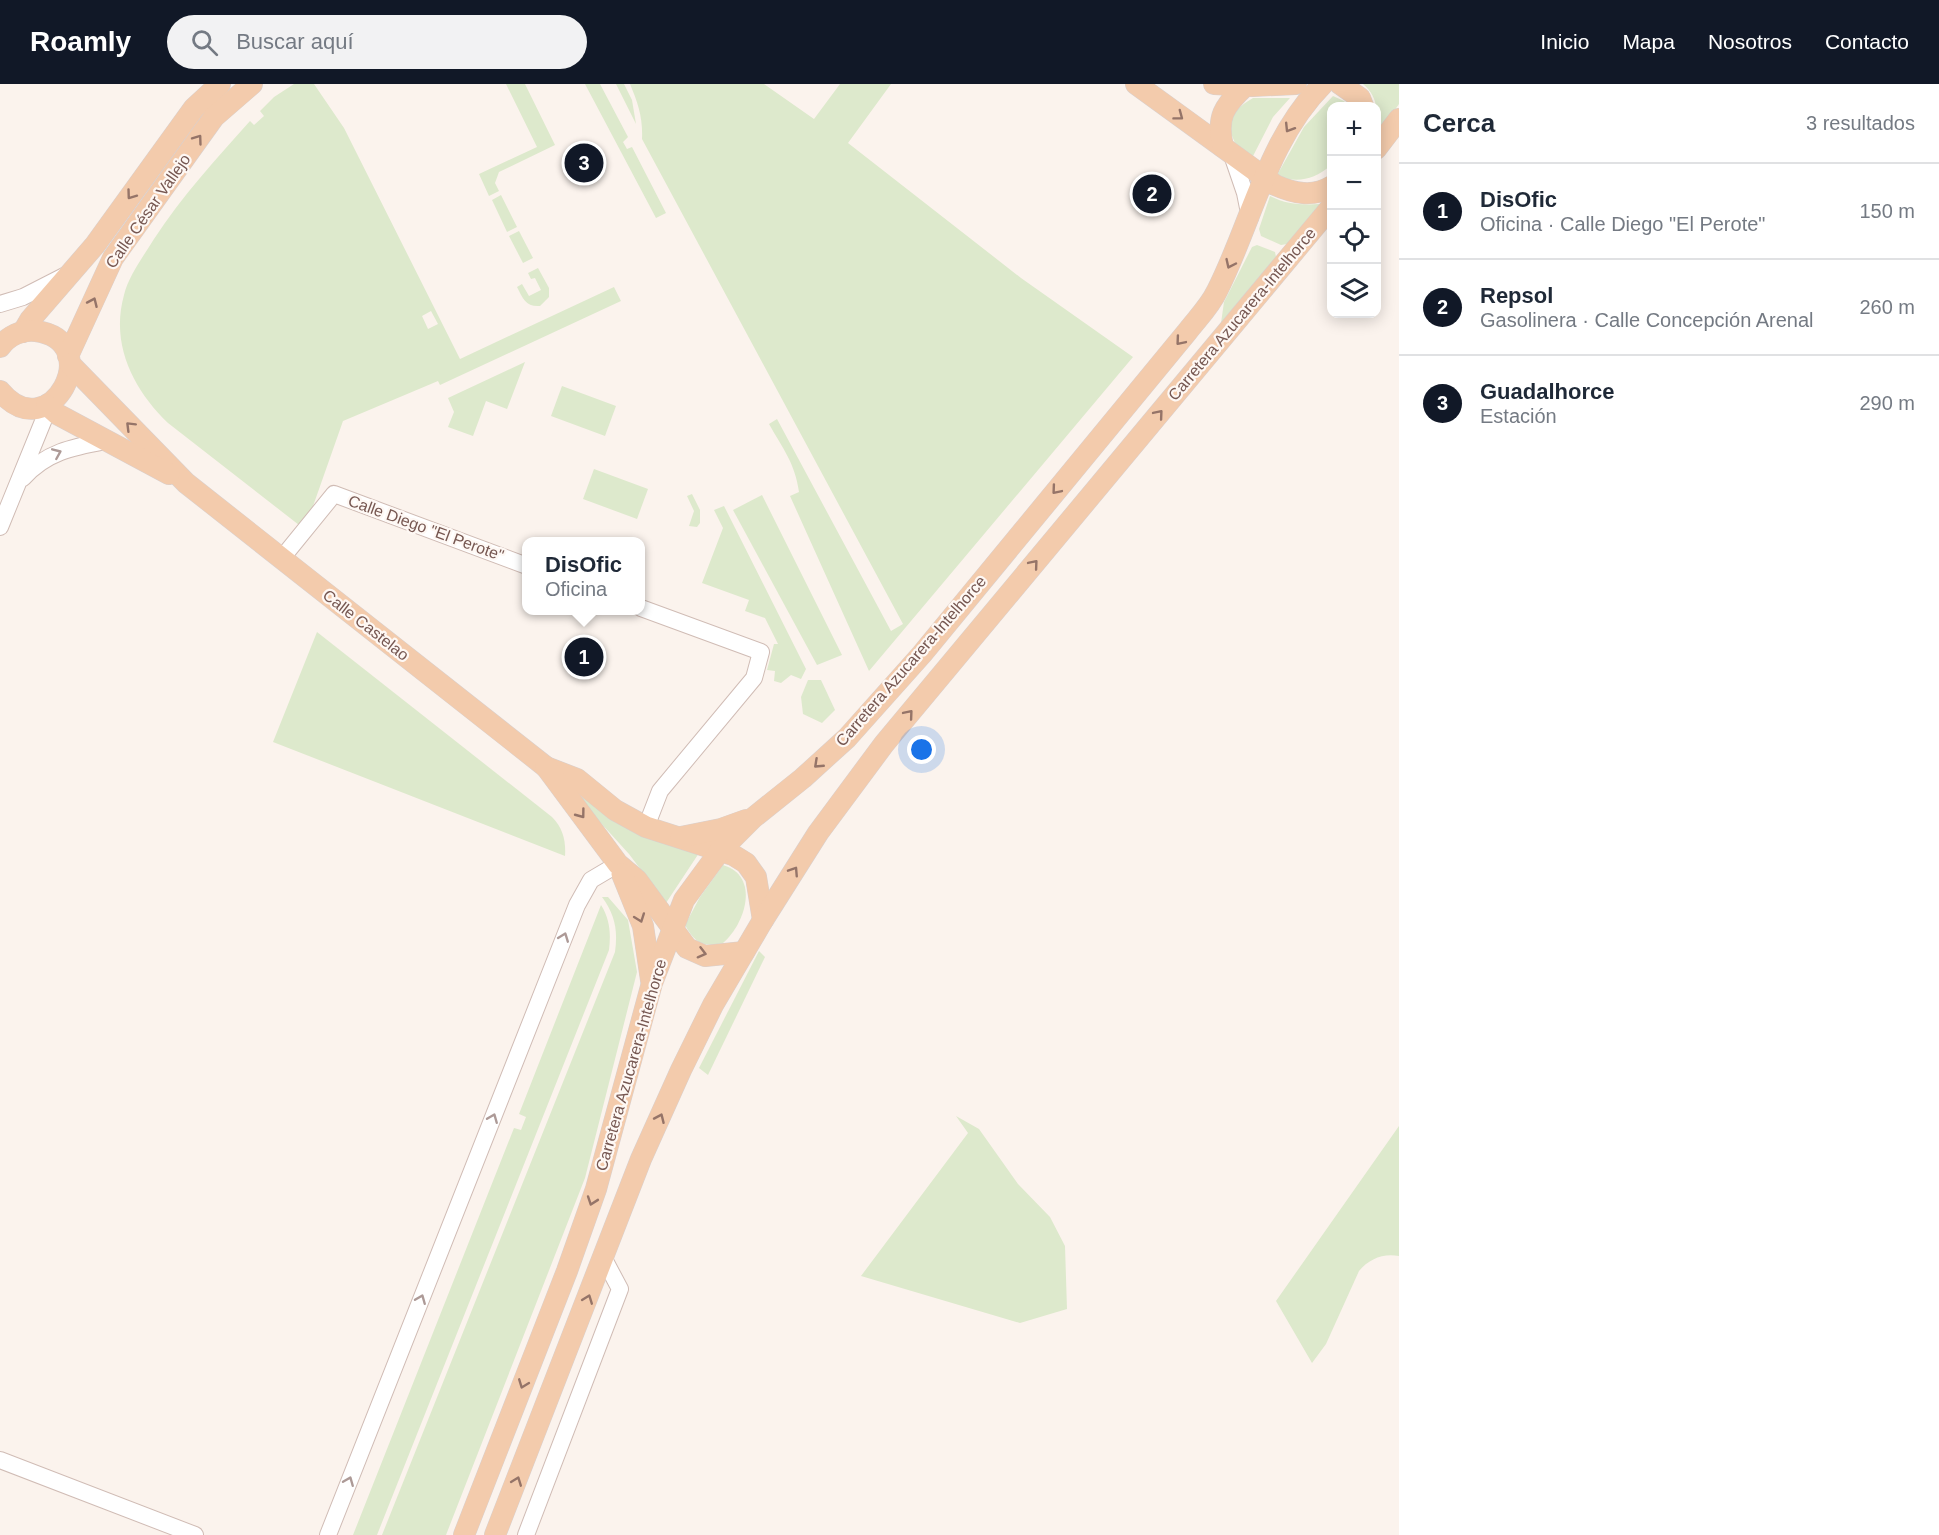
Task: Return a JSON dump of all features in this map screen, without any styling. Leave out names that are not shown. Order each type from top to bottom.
[{"type":"main road","name":"Calle César Vallejo","points":[[0,347],[14,331],[30,320],[95,245],[194,108],[220,84]]},
{"type":"main road","name":"Calle César Vallejo","points":[[45,406],[61,396],[69,381],[69,360],[113,258],[214,117],[252,84]]},
{"type":"main road","points":[[1136,84],[1264,179],[1293,193],[1308,193],[1327,187]]},
{"type":"main road","points":[[1214,84],[1250,86],[1296,84]]},
{"type":"main road","name":"Carretera Azucarera-Intelhorce","points":[[464,1535],[567,1271],[596,1189],[652,983],[672,926],[684,900],[720,851],[753,818],[803,778],[847,738],[922,654],[1216,294],[1283,138],[1298,114],[1323,84]]},
{"type":"main road","points":[[1340,84],[1360,98],[1362,102]]},
{"type":"main road","points":[[1228,151],[1220,133],[1221,117],[1227,103],[1250,86]]},
{"type":"main road","points":[[1381,144],[1399,119]]},
{"type":"main road","name":"Carretera Azucarera-Intelhorce","points":[[495,1535],[641,1159],[713,1005],[763,920],[818,834],[884,744],[1329,210]]},
{"type":"main road","name":"Calle Castelao","points":[[14,331],[33,330],[54,337],[69,360],[186,483],[546,767],[618,864],[637,880],[672,926]]},
{"type":"main road","points":[[0,391],[18,406],[31,408],[45,406]]},
{"type":"main road","name":"Calle Castelao","points":[[45,406],[105,441],[186,483]]},
{"type":"main road","name":"Calle Castelao","points":[[546,767],[577,779],[615,810],[646,827],[720,851]]},
{"type":"main road","points":[[678,837],[721,829],[753,818]]},
{"type":"main road","points":[[720,851],[746,863],[756,877],[763,920]]},
{"type":"main road","points":[[618,864],[643,926],[652,983]]},
{"type":"main road","points":[[672,926],[687,948],[705,956],[744,952]]},
{"type":"street","points":[[1228,151],[1245,193],[1250,218]]},
{"type":"street","points":[[0,304],[24,297],[72,272]]},
{"type":"street","points":[[0,527],[44,419],[45,406]]},
{"type":"street","points":[[18,483],[33,466],[54,453],[105,441]]},
{"type":"street","name":"Calle Diego \"El Perote\"","points":[[282,558],[334,494],[522,564]]},
{"type":"street","points":[[645,609],[762,652],[754,678],[660,791],[646,827]]},
{"type":"street","points":[[328,1535],[576,905],[591,880],[618,864]]},
{"type":"street","points":[[526,1535],[620,1289],[604,1259]]},
{"type":"street","points":[[0,1460],[195,1535]]},
{"type":"green space","points":[[294,84],[314,84],[344,128],[460,359],[614,287],[621,301],[440,385],[438,381],[343,421],[312,509],[299,525],[168,423],[156,410],[135,381],[123,349],[120,331],[120,314],[126,288],[154,239],[188,193],[237,135],[250,121],[254,125],[264,116],[260,111],[274,97]],"holes":[[[431,311],[438,324],[428,329],[422,316]]]},
{"type":"green space","points":[[506,84],[525,84],[555,145],[499,172],[495,183],[499,191],[489,196],[479,174],[537,147]]},
{"type":"green space","points":[[585,84],[600,84],[628,137],[623,142],[627,149],[632,147],[666,213],[656,218]]},
{"type":"green space","points":[[616,84],[624,84],[632,100],[636,124]]},
{"type":"green space","points":[[630,84],[764,84],[814,119],[840,84],[891,84],[848,143],[1021,278],[1133,357],[869,671],[790,496],[799,492],[795,473],[769,424],[777,419],[891,631],[903,624],[642,139],[642,124]]},
{"type":"green space","points":[[1363,84],[1399,84],[1399,104],[1381,129],[1381,102],[1375,102]]},
{"type":"green space","points":[[1333,96],[1345,102],[1327,102]]},
{"type":"green space","points":[[1253,98],[1290,98],[1273,117],[1252,158],[1237,148],[1228,126],[1237,110]]},
{"type":"green space","points":[[1327,102],[1327,168],[1305,179],[1276,177],[1304,127]]},
{"type":"green space","points":[[501,195],[517,227],[507,232],[492,200]]},
{"type":"green space","points":[[1270,196],[1295,204],[1321,204],[1287,244],[1281,245],[1261,236],[1259,229]]},
{"type":"green space","points":[[519,231],[533,258],[523,263],[509,236]]},
{"type":"green space","points":[[1257,245],[1275,252],[1276,257],[1221,323],[1224,302],[1252,247]]},
{"type":"green space","points":[[538,268],[549,288],[549,297],[540,306],[535,306],[526,301],[517,287],[522,284],[529,296],[541,290],[535,278],[531,279],[528,273]]},
{"type":"green space","points":[[525,362],[507,409],[486,401],[473,436],[448,427],[454,412],[448,398]]},
{"type":"green space","points":[[562,386],[616,406],[605,436],[551,416]]},
{"type":"green space","points":[[594,469],[648,489],[637,519],[583,499]]},
{"type":"green space","points":[[692,494],[700,510],[700,523],[697,527],[689,526],[694,511],[687,496]]},
{"type":"green space","points":[[762,495],[842,655],[817,665],[733,510]]},
{"type":"green space","points":[[724,506],[806,669],[801,679],[791,675],[781,683],[774,681],[775,671],[767,670],[774,644],[778,644],[765,618],[745,611],[749,600],[702,583],[723,528],[714,510]]},
{"type":"green space","points":[[317,632],[552,817],[563,835],[565,856],[273,742]]},
{"type":"green space","points":[[808,680],[821,680],[835,710],[822,723],[803,714],[801,697]]},
{"type":"green space","points":[[583,796],[699,853],[666,903],[629,854],[580,800]]},
{"type":"green space","points":[[723,865],[735,871],[742,879],[746,901],[738,924],[731,934],[723,943],[710,945],[692,936],[685,925],[700,897]]},
{"type":"green space","points":[[602,897],[608,897],[628,920],[637,972],[585,1178],[446,1535],[382,1535],[615,952],[614,923],[610,910]]},
{"type":"green space","points":[[601,905],[609,927],[609,950],[377,1535],[353,1535],[514,1128],[521,1130],[526,1117],[519,1114]]},
{"type":"green space","points":[[759,951],[765,957],[708,1075],[699,1068]]},
{"type":"green space","points":[[956,1116],[979,1129],[1018,1184],[1050,1217],[1065,1246],[1067,1309],[1020,1323],[861,1276],[968,1133]]},
{"type":"green space","points":[[1399,1126],[1399,1256],[1387,1255],[1377,1258],[1367,1263],[1359,1271],[1326,1344],[1312,1363],[1276,1301]]},
{"type":"place","name":"Guadalhorce","points":[[584,163]]},
{"type":"place","name":"Repsol","points":[[1152,194]]},
{"type":"place","name":"DisOfic","points":[[584,657]]}]
